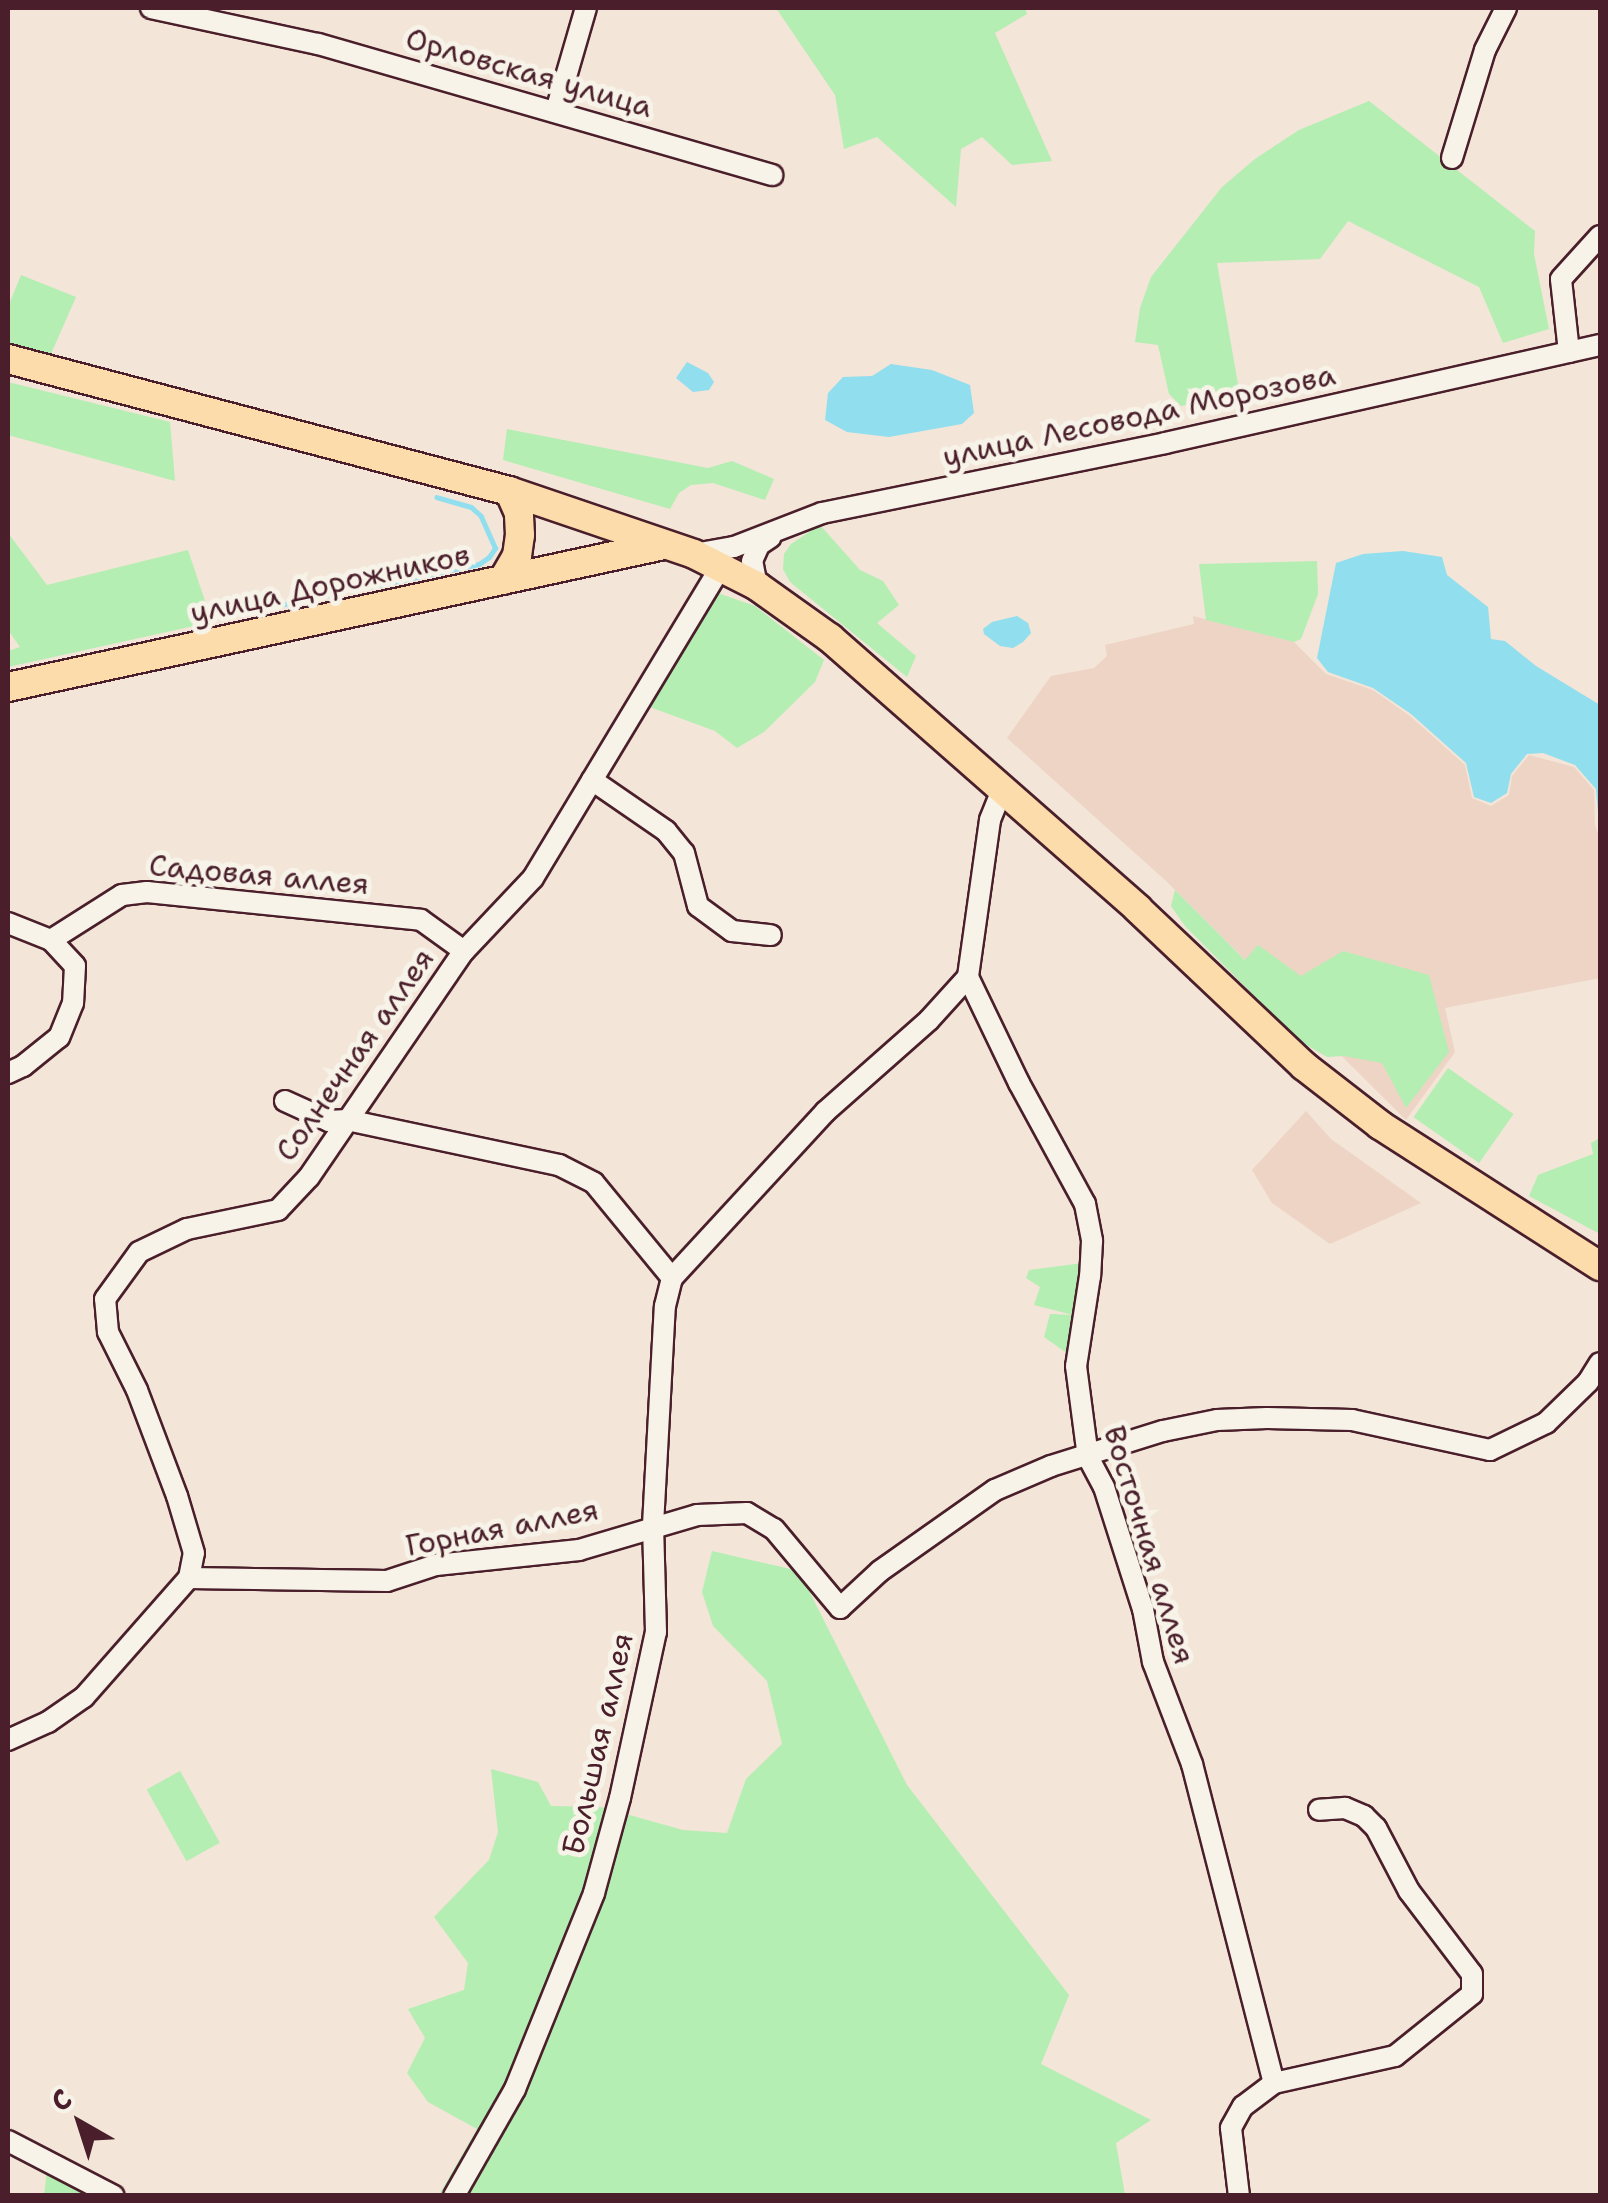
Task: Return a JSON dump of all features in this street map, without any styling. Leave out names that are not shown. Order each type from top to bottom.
[{"type":"main road","points":[[8,359],[509,491],[694,554],[757,586],[830,638],[1328,1086],[1484,1195],[1600,1266]]},
{"type":"main road","points":[[503,580],[516,556],[520,535],[519,513],[509,491]]},
{"type":"main road","name":"улица Дорожников","points":[[8,686],[666,545]]},
{"type":"street","name":"Орловская улица","points":[[151,8],[318,44],[772,174]]},
{"type":"street","points":[[556,111],[586,8]]},
{"type":"street","points":[[1452,158],[1485,50],[1506,8]]},
{"type":"street","points":[[1569,352],[1561,279],[1600,236]]},
{"type":"street","name":"улица Лесовода Морозова","points":[[694,554],[718,552],[822,513],[1092,459],[1600,345]]},
{"type":"street","points":[[757,586],[752,561],[759,545],[779,532]]},
{"type":"street","name":"Солнечная аллея","points":[[189,1578],[194,1554],[177,1496],[137,1390],[108,1332],[104,1299],[140,1252],[187,1229],[278,1210],[334,1145],[347,1120],[464,952],[534,878],[720,568]]},
{"type":"street","points":[[592,780],[666,831],[684,854],[698,906],[732,930],[771,935]]},
{"type":"street","points":[[285,1100],[328,1121],[347,1120],[559,1166],[594,1183],[672,1278],[825,1112],[930,1020],[968,977],[990,820],[1002,790]]},
{"type":"street","name":"Садовая аллея","points":[[52,940],[122,895],[147,892],[421,920],[464,952]]},
{"type":"street","points":[[8,924],[52,940],[75,966],[73,1003],[59,1037],[24,1066],[8,1073]]},
{"type":"street","name":"Восточная аллея","points":[[968,977],[1018,1084],[1084,1204],[1092,1240],[1076,1366],[1088,1456],[1104,1487],[1144,1609],[1153,1662],[1192,1764],[1274,2083]]},
{"type":"street","name":"Большая аллея","points":[[454,2196],[515,2089],[594,1893],[656,1632],[653,1526],[665,1306],[672,1278]]},
{"type":"street","name":"Горная аллея","points":[[189,1578],[386,1582],[436,1565],[579,1550],[697,1515],[747,1514],[774,1529],[840,1608],[880,1572],[995,1490],[1050,1466],[1163,1431],[1217,1420],[1296,1417],[1352,1420],[1490,1450],[1546,1423],[1588,1382],[1600,1363]]},
{"type":"street","points":[[8,1740],[48,1722],[84,1697],[189,1578]]},
{"type":"street","points":[[1239,2196],[1231,2128],[1243,2106],[1274,2083],[1394,2056],[1472,1994],[1472,1974],[1408,1890],[1376,1828],[1364,1816],[1345,1808],[1319,1810]]},
{"type":"street","points":[[8,2142],[114,2196]]},
{"type":"shaded area","points":[[1193,616],[1294,642],[1326,674],[1373,690],[1410,716],[1465,765],[1472,798],[1491,806],[1509,795],[1512,776],[1529,755],[1574,767],[1594,790],[1595,825],[1600,839],[1600,978],[1445,1008],[1455,1052],[1406,1120],[1165,880],[1007,738],[1051,676],[1094,668],[1107,656],[1105,645],[1194,624]]},
{"type":"shaded area","points":[[1306,1111],[1331,1139],[1421,1203],[1330,1244],[1272,1203],[1252,1170]]},
{"type":"green space","points":[[776,8],[1025,8],[1027,14],[995,33],[1052,161],[1012,165],[982,137],[961,149],[956,207],[877,137],[844,149],[835,95]]},
{"type":"green space","points":[[1369,101],[1535,231],[1534,254],[1549,329],[1503,343],[1479,287],[1348,221],[1320,259],[1217,263],[1240,396],[1181,406],[1169,394],[1158,345],[1135,342],[1140,308],[1151,277],[1222,187],[1255,159],[1299,130]]},
{"type":"green space","points":[[21,275],[76,297],[50,356],[8,344],[8,307]]},
{"type":"green space","points":[[8,382],[170,422],[175,481],[8,435]]},
{"type":"green space","points":[[507,429],[708,468],[732,461],[774,479],[765,500],[713,483],[691,485],[679,493],[670,509],[503,460]]},
{"type":"green space","points":[[820,525],[860,570],[883,581],[899,605],[877,623],[916,656],[907,677],[790,582],[783,569],[784,554],[791,544]]},
{"type":"green space","points":[[8,533],[47,585],[188,550],[212,622],[8,667],[8,651],[20,647],[8,630]]},
{"type":"green space","points":[[1317,561],[1318,594],[1301,639],[1294,642],[1206,620],[1199,564]]},
{"type":"green space","points":[[715,592],[755,606],[824,660],[815,682],[764,732],[737,748],[715,731],[647,706]]},
{"type":"green space","points":[[1175,890],[1245,960],[1258,945],[1301,976],[1343,951],[1429,975],[1449,1052],[1406,1108],[1382,1063],[1327,1057],[1298,1040],[1185,926],[1171,906]]},
{"type":"green space","points":[[1448,1068],[1514,1114],[1479,1163],[1414,1117]]},
{"type":"green space","points":[[1600,1138],[1600,1234],[1529,1196],[1538,1175],[1593,1154],[1591,1143]]},
{"type":"green space","points":[[1083,1263],[1071,1356],[1044,1337],[1050,1314],[1073,1315],[1034,1305],[1040,1287],[1026,1278],[1029,1270]]},
{"type":"green space","points":[[712,1551],[799,1571],[907,1785],[1069,1995],[1041,2064],[1151,2120],[1116,2143],[1125,2195],[439,2195],[477,2129],[428,2102],[407,2073],[425,2038],[408,2009],[464,1990],[468,1963],[434,1917],[489,1860],[498,1832],[491,1769],[538,1782],[551,1806],[601,1807],[683,1830],[727,1833],[746,1779],[782,1744],[767,1681],[713,1626],[702,1592]]},
{"type":"green space","points":[[180,1771],[220,1843],[187,1861],[147,1789]]},
{"type":"green space","points":[[47,2171],[95,2196],[44,2196]]},
{"type":"water","points":[[687,362],[708,373],[714,382],[709,390],[693,392],[676,378]]},
{"type":"water","points":[[891,364],[932,370],[970,385],[974,413],[962,424],[889,437],[847,432],[825,420],[828,393],[843,377],[872,376]]},
{"type":"water","points":[[1403,551],[1442,557],[1447,575],[1488,607],[1491,639],[1505,641],[1536,666],[1600,705],[1600,835],[1596,789],[1575,765],[1543,753],[1527,754],[1511,774],[1507,793],[1491,803],[1474,797],[1466,763],[1411,714],[1373,688],[1328,672],[1317,658],[1336,563],[1363,554]]},
{"type":"water","points":[[1017,616],[1028,623],[1031,633],[1013,648],[1000,646],[984,634],[983,629],[992,622]]},
{"type":"waterway","points":[[373,586],[479,564],[489,557],[495,548],[481,516],[471,507],[436,497]]},
{"type":"waterway","points":[[255,610],[334,594]]}]
